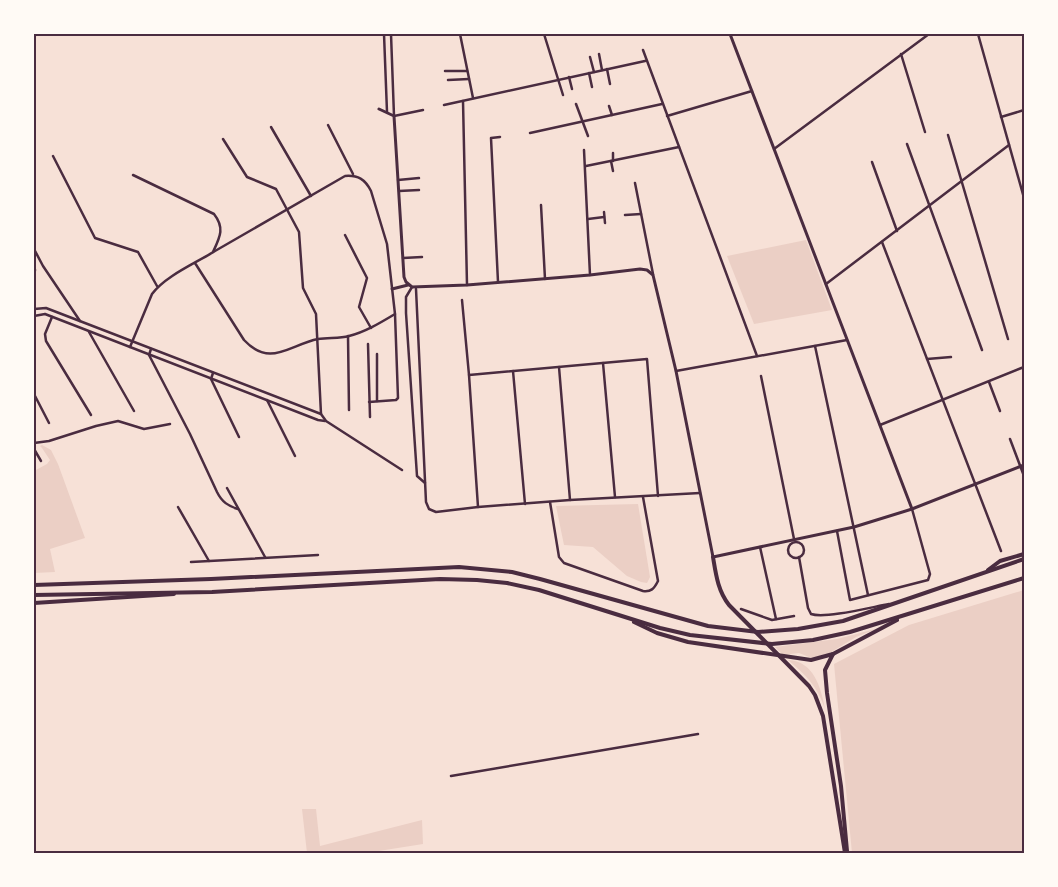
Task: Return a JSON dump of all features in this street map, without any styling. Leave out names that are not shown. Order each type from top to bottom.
[{"type":"main road","points":[[730,34],[912,509]]},
{"type":"main road","points":[[379,109],[394,116],[404,277],[412,287]]},
{"type":"main road","points":[[392,289],[498,283],[640,269],[647,270],[653,275],[676,371],[722,596],[809,686],[815,695],[823,716],[846,853]]},
{"type":"main road","points":[[713,557],[854,527],[912,509],[1022,466]]},
{"type":"main road","points":[[985,573],[1000,561],[1024,554]]},
{"type":"main road","points":[[34,585],[221,579],[459,567],[481,568],[540,578],[708,626],[758,632],[798,629],[843,621],[1024,559]]},
{"type":"main road","points":[[34,603],[440,579],[477,580],[507,583],[539,590],[620,616],[690,635],[772,644],[831,636],[868,627],[1024,578]]},
{"type":"main road","points":[[34,595],[212,592]]},
{"type":"main road","points":[[620,616],[657,633],[707,646],[811,660],[833,654],[864,636],[880,630],[904,615]]},
{"type":"main road","points":[[833,654],[825,670],[847,845],[846,853]]},
{"type":"street","points":[[384,34],[387,112]]},
{"type":"street","points":[[391,34],[394,116],[423,110]]},
{"type":"street","points":[[460,34],[473,98]]},
{"type":"street","points":[[544,34],[564,95]]},
{"type":"street","points":[[774,149],[929,34]]},
{"type":"street","points":[[978,34],[1024,198]]},
{"type":"street","points":[[643,50],[757,356]]},
{"type":"street","points":[[599,54],[602,70]]},
{"type":"street","points":[[902,54],[925,132]]},
{"type":"street","points":[[590,57],[594,72]]},
{"type":"street","points":[[444,105],[646,60]]},
{"type":"street","points":[[607,69],[610,84]]},
{"type":"street","points":[[446,71],[467,71]]},
{"type":"street","points":[[589,73],[592,87]]},
{"type":"street","points":[[569,77],[572,89]]},
{"type":"street","points":[[448,80],[469,79]]},
{"type":"street","points":[[667,116],[752,91]]},
{"type":"street","points":[[463,101],[468,285]]},
{"type":"street","points":[[576,104],[588,136]]},
{"type":"street","points":[[530,133],[662,104]]},
{"type":"street","points":[[609,106],[612,115]]},
{"type":"street","points":[[1002,117],[1024,110]]},
{"type":"street","points":[[328,124],[354,175]]},
{"type":"street","points":[[271,127],[311,196]]},
{"type":"street","points":[[948,135],[1008,339]]},
{"type":"street","points":[[498,283],[491,138],[500,137]]},
{"type":"street","points":[[223,139],[247,177],[276,189],[299,232],[302,288],[316,314],[321,414],[326,421],[402,470]]},
{"type":"street","points":[[907,144],[982,350]]},
{"type":"street","points":[[826,284],[1010,145]]},
{"type":"street","points":[[586,166],[679,147]]},
{"type":"street","points":[[584,150],[590,275]]},
{"type":"street","points":[[612,171],[613,153]]},
{"type":"street","points":[[53,156],[95,238],[138,252],[158,286]]},
{"type":"street","points":[[872,162],[897,231]]},
{"type":"street","points":[[132,175],[214,214],[222,229],[213,253]]},
{"type":"street","points":[[130,347],[152,294],[158,286],[345,176],[354,175],[368,183],[388,244],[395,314],[398,398],[396,400],[370,402]]},
{"type":"street","points":[[398,180],[419,178]]},
{"type":"street","points":[[635,183],[653,275]]},
{"type":"street","points":[[399,191],[419,190]]},
{"type":"street","points":[[541,205],[545,279]]},
{"type":"street","points":[[604,212],[605,223]]},
{"type":"street","points":[[625,215],[641,214]]},
{"type":"street","points":[[588,219],[604,217]]},
{"type":"street","points":[[345,234],[367,278],[359,307],[370,328]]},
{"type":"street","points":[[882,242],[1001,551]]},
{"type":"street","points":[[34,249],[43,266],[81,321]]},
{"type":"street","points":[[403,258],[422,257]]},
{"type":"street","points":[[195,263],[244,340],[253,350],[269,354],[286,351],[318,339],[348,336],[370,328],[395,314]]},
{"type":"street","points":[[34,265],[34,276]]},
{"type":"street","points":[[35,270],[43,266]]},
{"type":"street","points":[[412,287],[406,297],[406,313],[415,457],[417,476],[425,483]]},
{"type":"street","points":[[412,287],[426,502],[429,509],[436,512],[570,500],[700,493]]},
{"type":"street","points":[[462,300],[478,507]]},
{"type":"street","points":[[34,309],[46,308],[321,414]]},
{"type":"street","points":[[34,316],[45,314],[318,420],[326,421]]},
{"type":"street","points":[[52,317],[45,334],[46,341],[91,415]]},
{"type":"street","points":[[88,331],[134,411]]},
{"type":"street","points":[[348,336],[349,410]]},
{"type":"street","points":[[676,371],[847,340]]},
{"type":"street","points":[[368,344],[370,418]]},
{"type":"street","points":[[815,346],[868,595]]},
{"type":"street","points":[[151,349],[149,355],[190,434],[217,492],[222,501],[229,507],[238,509]]},
{"type":"street","points":[[377,354],[377,401]]},
{"type":"street","points":[[927,359],[951,357]]},
{"type":"street","points":[[469,375],[647,359],[658,496]]},
{"type":"street","points":[[603,363],[615,497]]},
{"type":"street","points":[[559,367],[570,500]]},
{"type":"street","points":[[880,425],[1024,367]]},
{"type":"street","points":[[513,371],[525,504]]},
{"type":"street","points":[[213,373],[211,379],[239,437]]},
{"type":"street","points":[[761,376],[794,540]]},
{"type":"street","points":[[989,382],[1000,411]]},
{"type":"street","points":[[34,394],[50,423]]},
{"type":"street","points":[[267,400],[295,456]]},
{"type":"street","points":[[34,443],[49,441],[118,421],[144,429],[170,424]]},
{"type":"street","points":[[1010,439],[1022,466],[1024,476]]},
{"type":"street","points":[[34,448],[41,461]]},
{"type":"street","points":[[227,488],[266,557]]},
{"type":"street","points":[[550,502],[559,557],[564,564],[643,592],[649,592],[658,581],[643,497]]},
{"type":"street","points":[[178,507],[209,561]]},
{"type":"street","points":[[837,530],[850,600],[928,580],[930,577],[912,509]]},
{"type":"street","points":[[799,557],[804,552],[802,538]]},
{"type":"street","points":[[787,541],[792,556],[799,557]]},
{"type":"street","points":[[789,549],[794,542],[799,542],[802,545]]},
{"type":"street","points":[[760,547],[776,619]]},
{"type":"street","points":[[191,562],[318,555]]},
{"type":"street","points":[[799,557],[811,614],[847,613],[900,602]]},
{"type":"street","points":[[741,609],[772,620],[794,616]]},
{"type":"street","points":[[451,776],[698,734]]},
{"type":"shaded area","points":[[806,240],[832,310],[754,324],[727,256]]},
{"type":"shaded area","points":[[42,445],[51,450],[58,464],[85,538],[50,549],[55,572],[34,573],[34,471],[47,464],[50,460],[40,446]]},
{"type":"shaded area","points":[[638,504],[650,577],[647,583],[627,576],[593,547],[564,545],[556,506]]},
{"type":"shaded area","points":[[1024,590],[1024,853],[852,853],[834,664],[909,625]]},
{"type":"shaded area","points":[[879,628],[856,637],[828,654],[816,658],[799,653],[783,655],[775,647],[837,639]]},
{"type":"shaded area","points":[[788,660],[804,665],[810,670],[815,677],[825,709],[819,694],[810,682]]},
{"type":"shaded area","points":[[302,809],[316,809],[320,846],[422,820],[423,844],[366,853],[307,853]]}]
